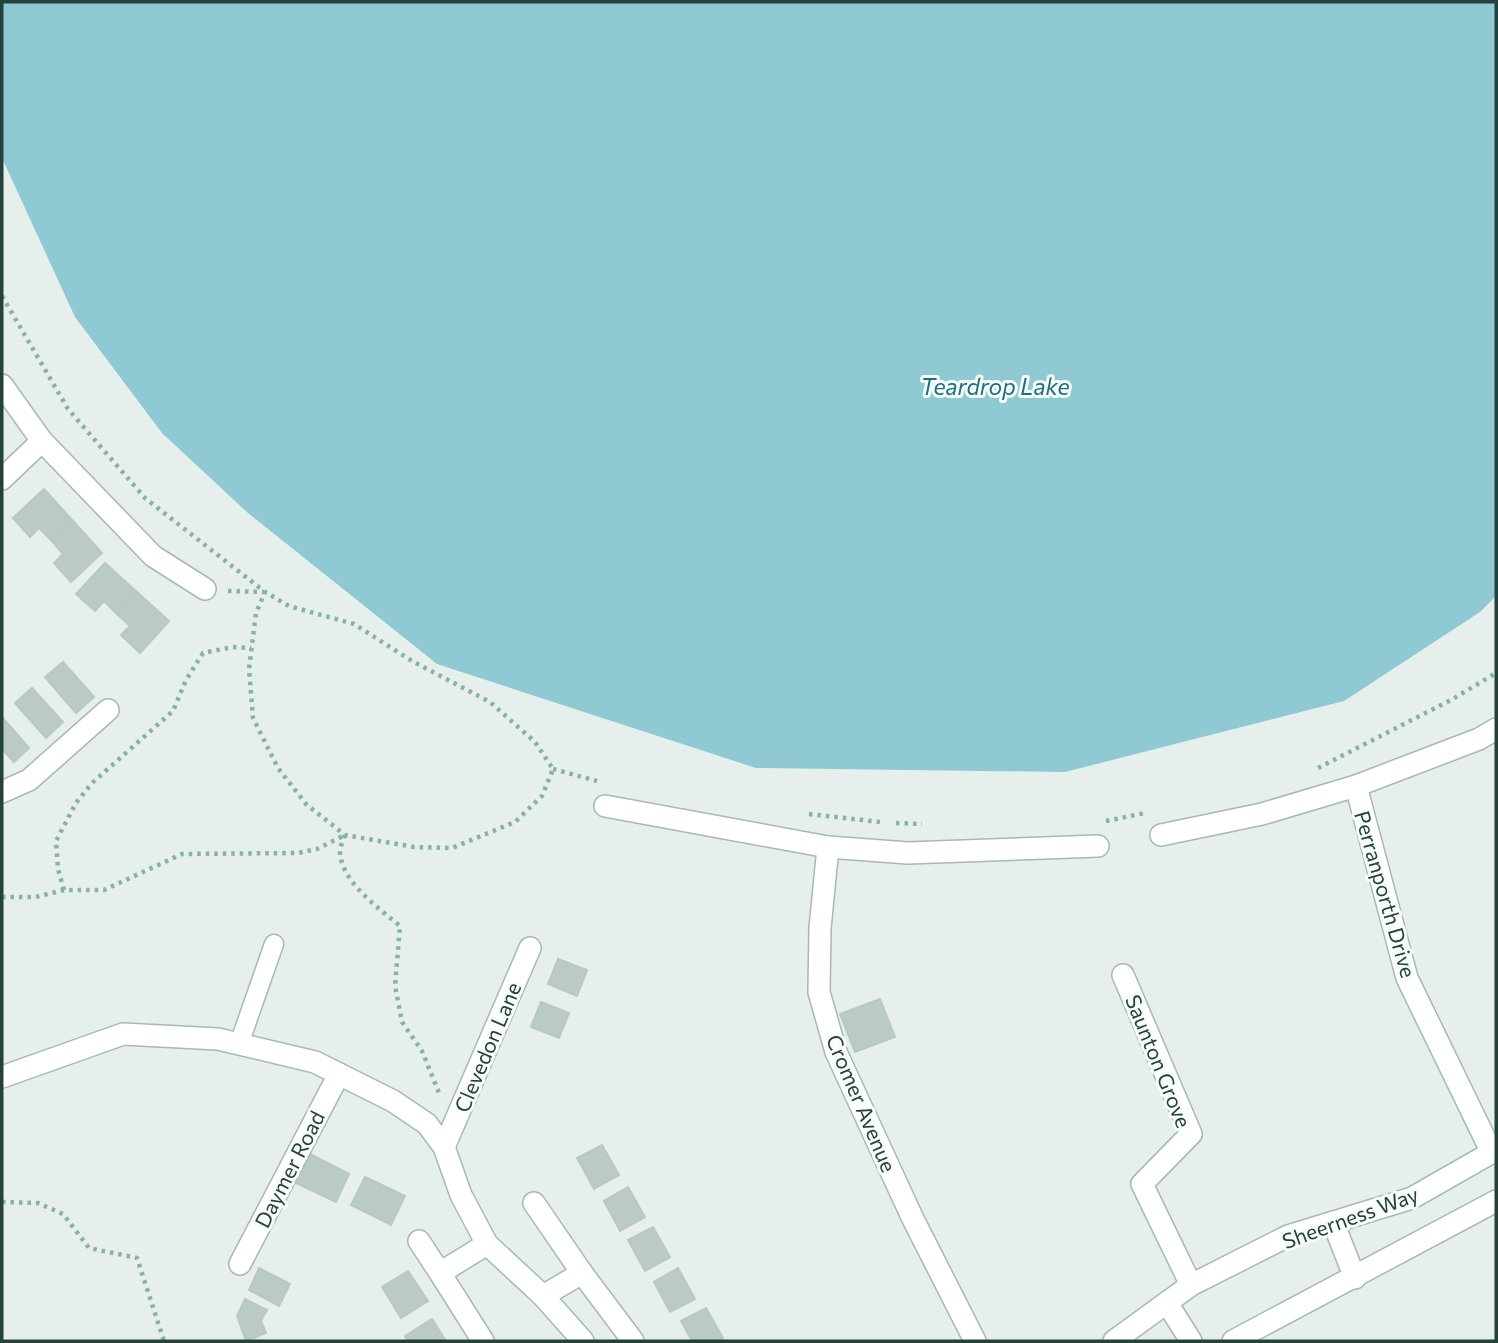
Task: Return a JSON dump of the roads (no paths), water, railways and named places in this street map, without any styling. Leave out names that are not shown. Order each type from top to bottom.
[{"type":"street","points":[[2,385],[42,441],[153,556],[205,589]]},
{"type":"street","points":[[2,479],[42,441]]},
{"type":"street","points":[[2,792],[29,780],[108,710]]},
{"type":"street","name":"Perranporth Drive","points":[[1161,835],[1262,814],[1356,786],[1479,739],[1496,729]]},
{"type":"street","name":"Perranporth Drive","points":[[1356,786],[1408,978],[1494,1152]]},
{"type":"street","points":[[605,806],[828,848],[908,853],[1098,846]]},
{"type":"street","name":"Cromer Avenue","points":[[828,848],[820,928],[819,992],[836,1052],[913,1219],[975,1341]]},
{"type":"street","name":"Clevedon Lane","points":[[444,1147],[530,948]]},
{"type":"street","name":"Saunton Grove","points":[[1123,975],[1191,1134],[1142,1184],[1191,1285]]},
{"type":"street","points":[[2,1077],[123,1034],[218,1039],[315,1062],[393,1101],[426,1124],[444,1147],[461,1195],[487,1244],[543,1296],[583,1341]]},
{"type":"street","name":"Daymer Road","points":[[240,1264],[339,1074]]},
{"type":"street","name":"Sheerness Way","points":[[1114,1341],[1191,1285],[1288,1236],[1412,1198],[1494,1152]]},
{"type":"street","points":[[1233,1341],[1496,1201]]},
{"type":"street","points":[[534,1203],[633,1341]]},
{"type":"street","points":[[1333,1222],[1355,1278]]},
{"type":"street","points":[[419,1241],[483,1341]]},
{"type":"street","points":[[440,1273],[487,1244]]},
{"type":"street","points":[[543,1296],[582,1273]]},
{"type":"street","points":[[1167,1303],[1191,1341]]},
{"type":"lane","points":[[239,1044],[274,944]]},
{"type":"water","name":"Teardrop Lake","points":[[2,2],[1496,2],[1496,596],[1480,612],[1344,701],[1065,772],[756,768],[437,664],[248,513],[162,433],[75,317],[2,158]]}]
